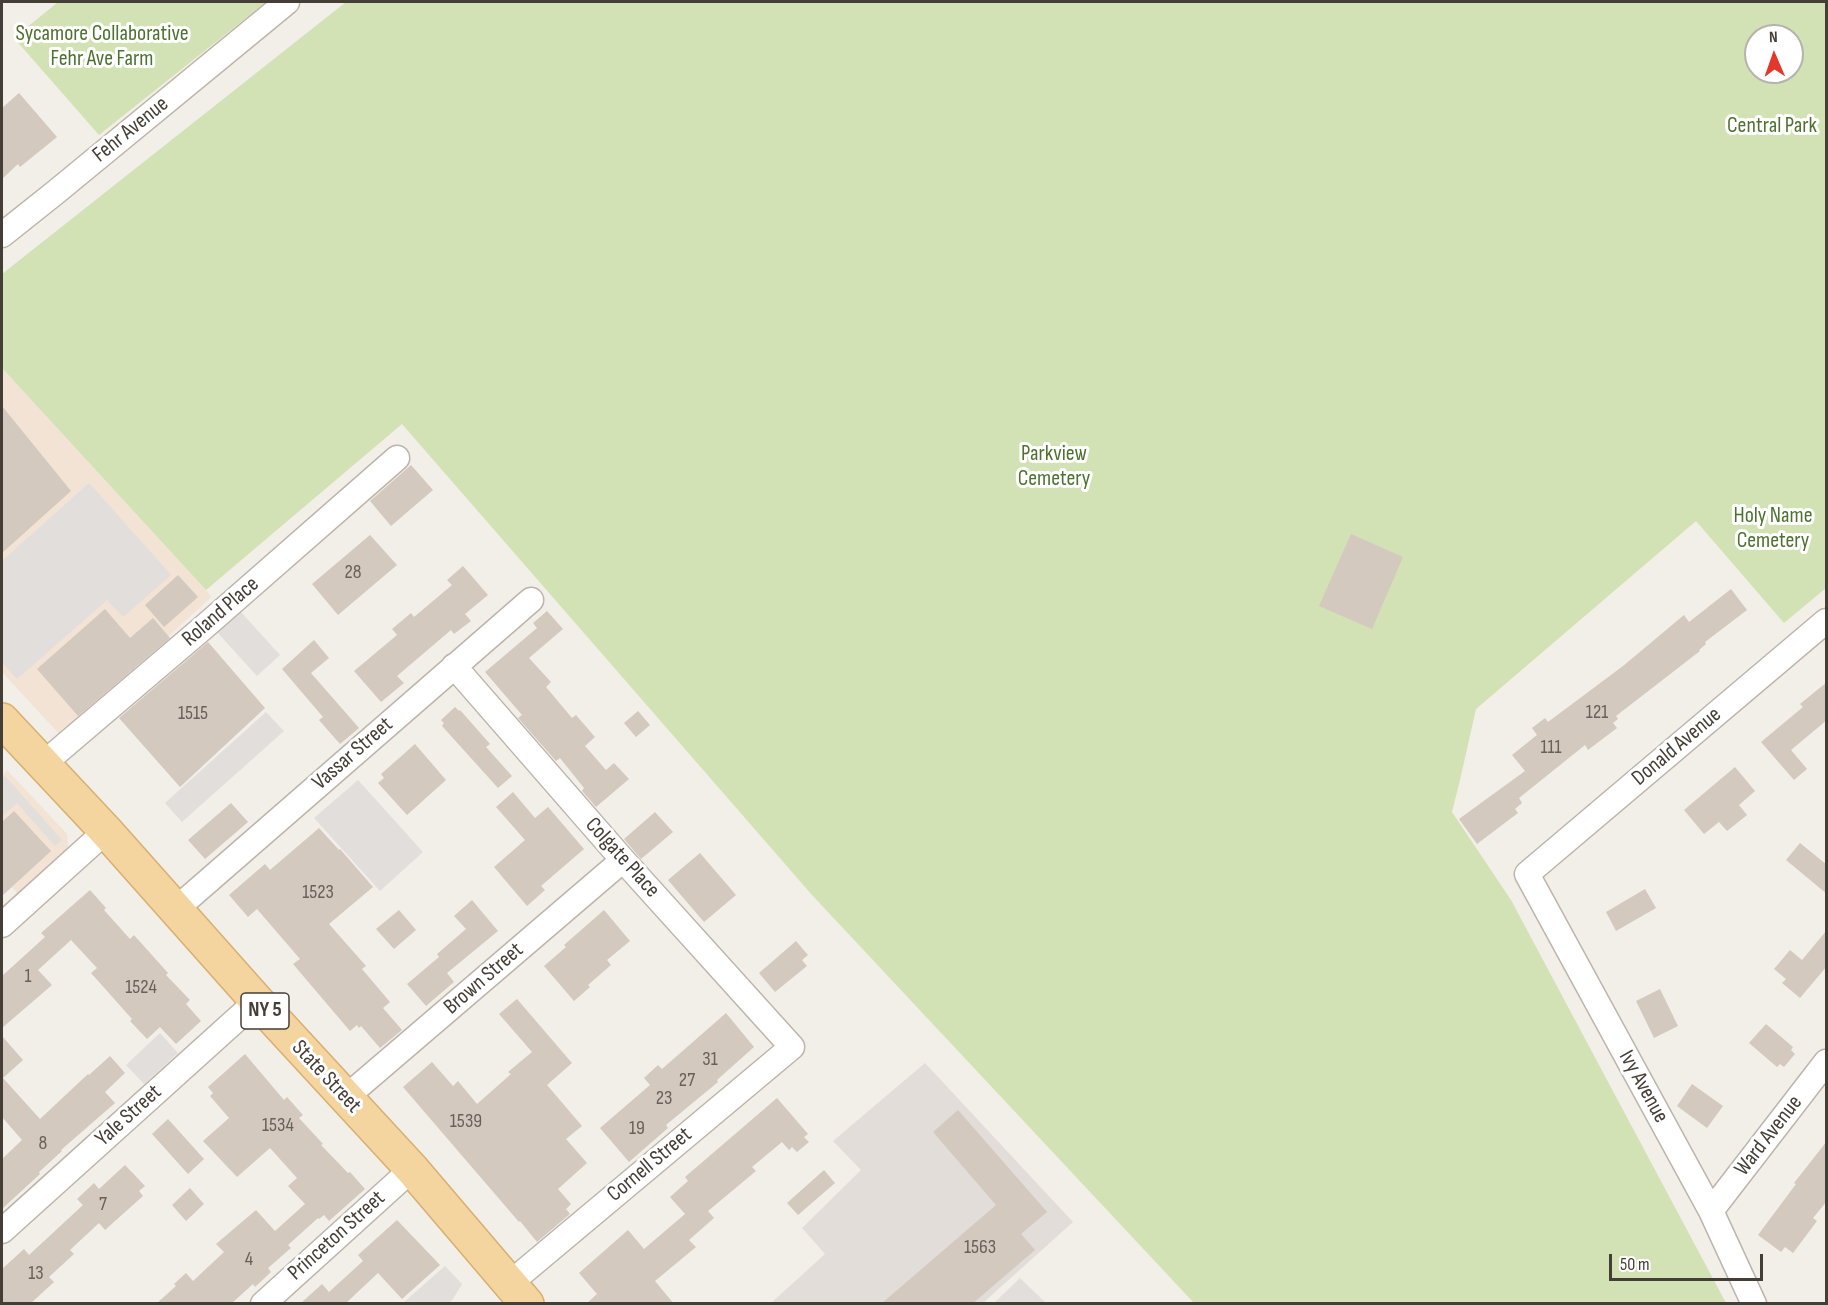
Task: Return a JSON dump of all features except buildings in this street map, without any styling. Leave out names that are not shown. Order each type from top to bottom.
[{"type":"main road","name":"State Street","points":[[2,720],[106,831],[257,1001],[412,1169],[518,1294]]},
{"type":"street","name":"Fehr Avenue","points":[[2,235],[287,2]]},
{"type":"street","name":"Roland Place","points":[[43,764],[397,458]]},
{"type":"street","name":"Vassar Street","points":[[176,909],[531,600]]},
{"type":"street","name":"Donald Avenue","points":[[1527,874],[1827,621]]},
{"type":"street","name":"Colgate Place","points":[[454,666],[623,860],[792,1047]]},
{"type":"street","points":[[2,925],[106,831]]},
{"type":"street","name":"Brown Street","points":[[345,1098],[623,860]]},
{"type":"street","name":"Ivy Avenue","points":[[1527,874],[1711,1211],[1754,1304]]},
{"type":"street","name":"Yale Street","points":[[2,1231],[257,1001]]},
{"type":"street","name":"Cornell Street","points":[[518,1294],[792,1047]]},
{"type":"street","name":"Ward Avenue","points":[[1711,1211],[1827,1062]]},
{"type":"street","name":"Princeton Street","points":[[263,1304],[412,1169]]},
{"type":"shaded area","points":[[2,368],[211,597],[61,736],[2,672]]},
{"type":"shaded area","points":[[89,483],[171,575],[123,617],[107,600],[17,679],[2,662],[2,561]]},
{"type":"shaded area","points":[[239,610],[280,655],[257,676],[216,631]]},
{"type":"shaded area","points":[[266,712],[284,731],[182,822],[165,803]]},
{"type":"shaded area","points":[[7,770],[67,834],[68,849],[21,897],[2,876],[2,775]]},
{"type":"shaded area","points":[[5,776],[62,840],[55,846],[17,803],[2,816],[2,779]]},
{"type":"shaded area","points":[[358,780],[423,852],[380,891],[314,818]]},
{"type":"shaded area","points":[[160,1033],[178,1053],[144,1084],[126,1065]]},
{"type":"shaded area","points":[[925,1063],[1073,1222],[983,1303],[770,1304],[825,1254],[802,1228],[861,1170],[833,1141]]},
{"type":"shaded area","points":[[445,1266],[462,1284],[449,1303],[403,1303]]},
{"type":"shaded area","points":[[1020,1278],[1046,1303],[994,1303]]},
{"type":"green space","name":"Sycamore Collaborative Fehr Ave Farm","points":[[58,2],[266,2],[99,135],[14,38]]},
{"type":"green space","name":"Parkview Cemetery","points":[[346,2],[1826,2],[1826,588],[1784,623],[1696,521],[1476,709],[1452,812],[1511,900],[1726,1303],[1194,1303],[812,895],[402,424],[206,590],[2,368],[2,274]]},
{"type":"park label","name":"Central Park","points":[[1772,126]]},
{"type":"park label","name":"Holy Name Cemetery","points":[[1773,528]]}]
